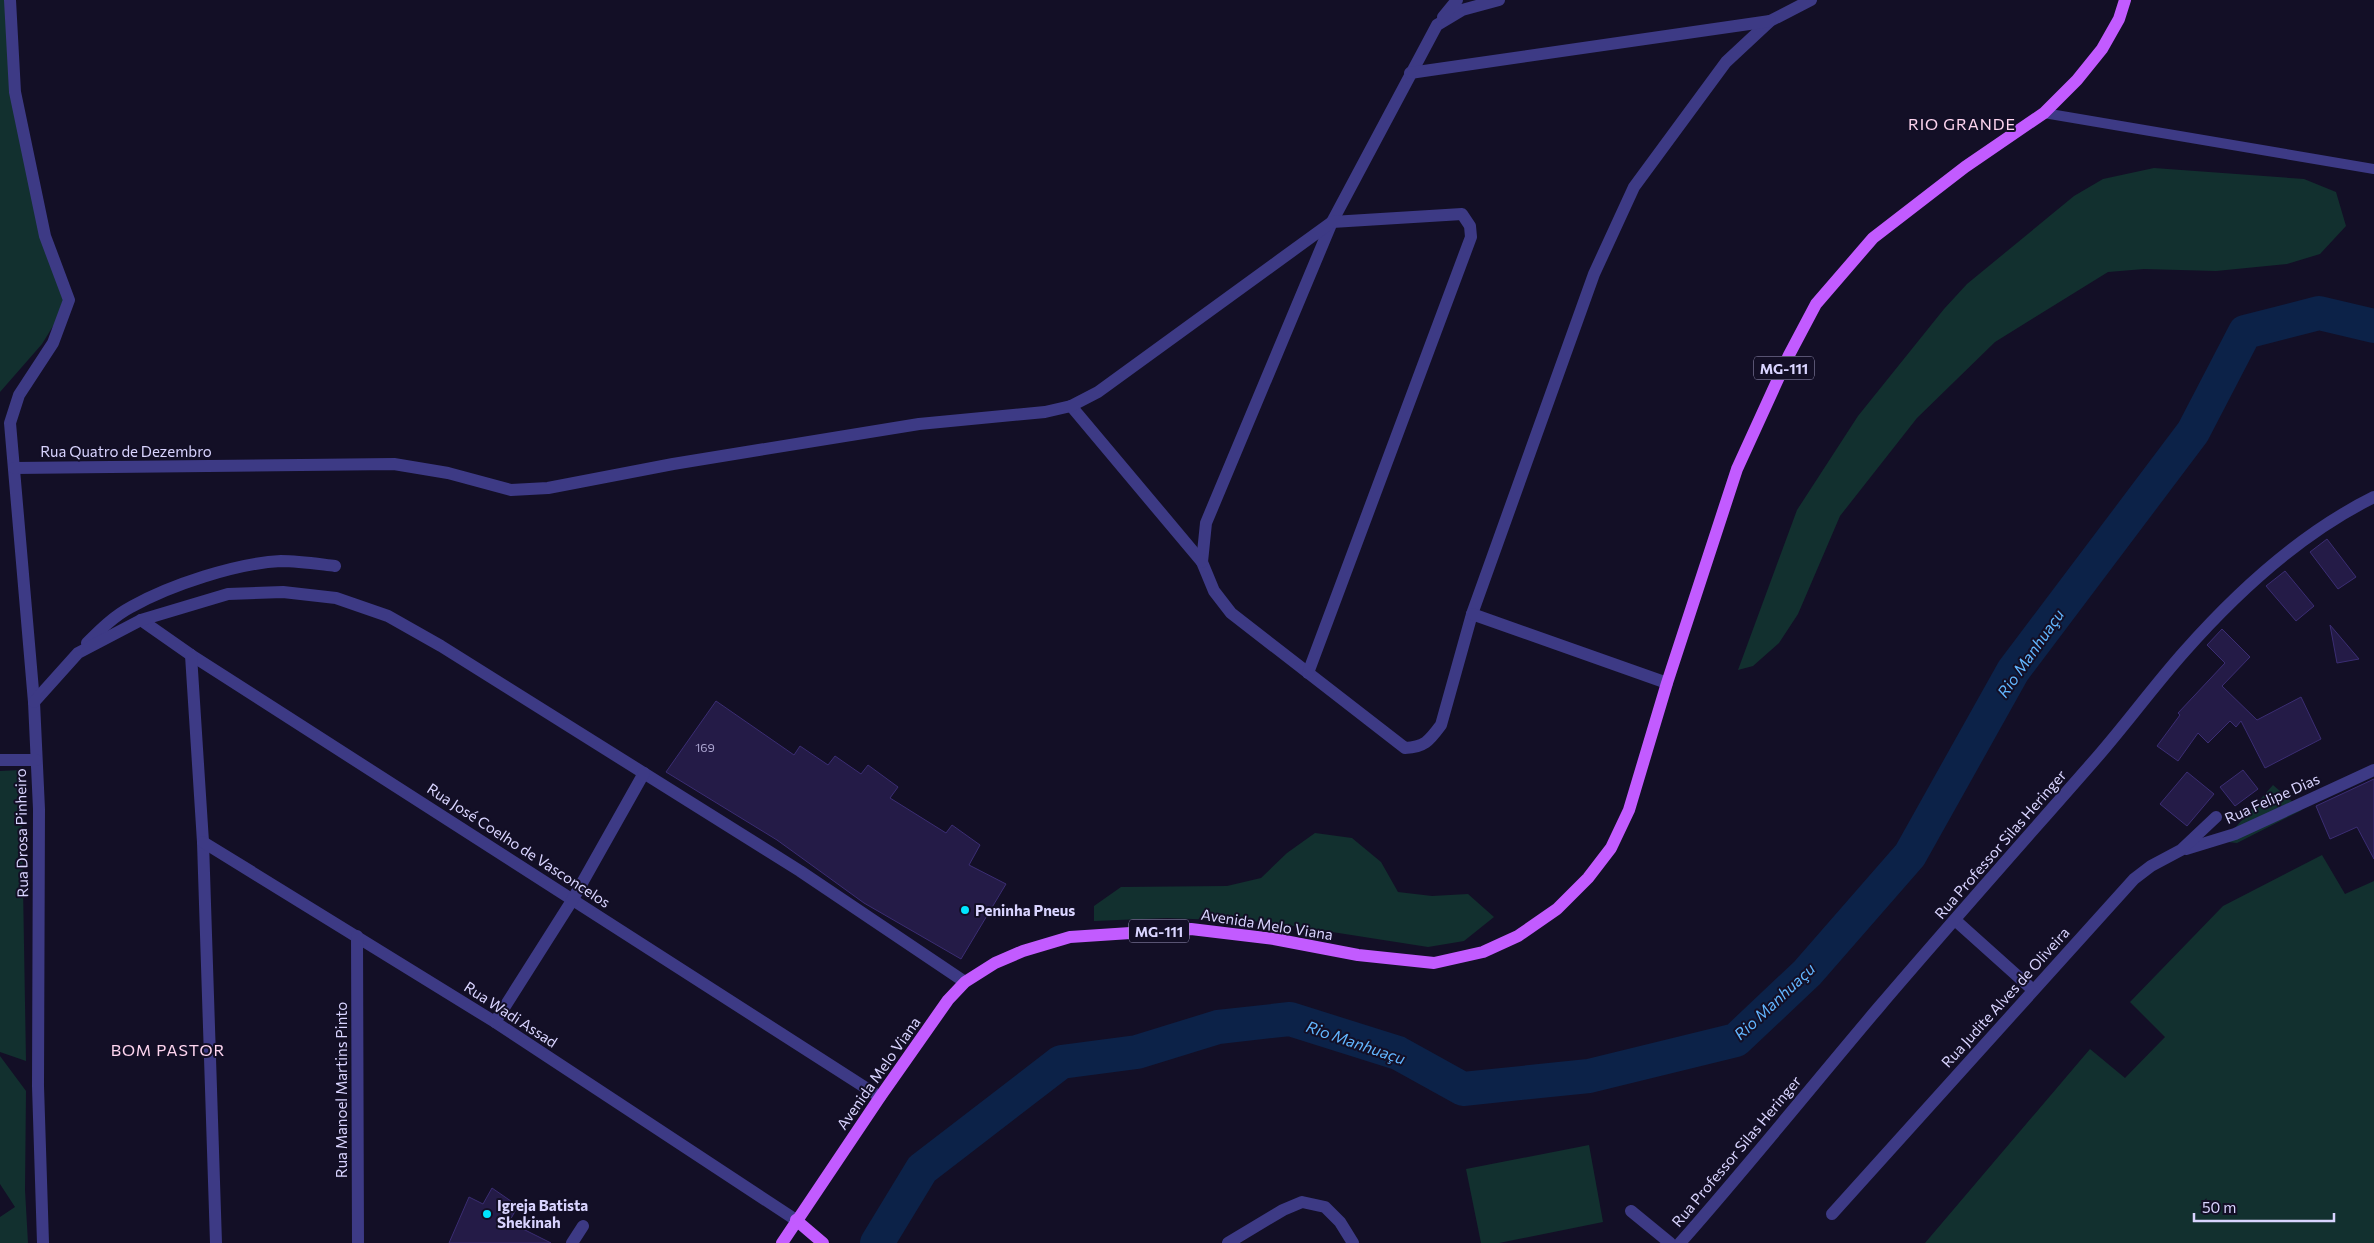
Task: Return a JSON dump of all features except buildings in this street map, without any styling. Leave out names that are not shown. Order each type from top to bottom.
[{"type":"main road","name":"MG-111","points":[[1667,684],[1738,470],[1789,355],[1816,304],[1873,238],[1964,167],[2044,113],[2077,80],[2102,49],[2119,19],[2125,0]]},
{"type":"main road","name":"Avenida Melo Viana","points":[[782,1243],[948,1000],[965,982],[994,963],[1023,950],[1070,937],[1191,929],[1274,939],[1358,955],[1434,963],[1483,952],[1518,936],[1557,909],[1588,878],[1612,848],[1629,810],[1667,684]]},
{"type":"main road","points":[[796,1220],[823,1243]]},
{"type":"street","name":"Rua Drosa Pinheiro","points":[[10,0],[15,92],[45,236],[69,300],[53,343],[19,395],[10,423],[10,441],[14,468],[34,702],[39,810],[38,1086],[43,1243]]},
{"type":"street","points":[[1202,562],[1206,522],[1332,222],[1437,25],[1457,0]]},
{"type":"street","points":[[1437,25],[1462,10],[1499,0]]},
{"type":"street","points":[[1072,406],[1202,562],[1214,591],[1231,613],[1389,737],[1405,748],[1420,747],[1430,740],[1441,725],[1472,614],[1594,274],[1634,187],[1726,62],[1770,22],[1811,0]]},
{"type":"street","points":[[1410,73],[1770,22]]},
{"type":"street","points":[[1308,672],[1471,237],[1470,226],[1462,214],[1332,222]]},
{"type":"street","name":"Rua Quatro de Dezembro","points":[[14,468],[394,464],[448,473],[511,490],[548,488],[673,464],[919,424],[1046,412],[1072,406],[1098,392],[1332,222]]},
{"type":"street","name":"Rua Professor Silas Heringer","points":[[1680,1243],[1955,920],[2101,754],[2184,652],[2246,588],[2310,536],[2346,511],[2374,497]]},
{"type":"street","points":[[34,702],[102,627],[130,607],[184,584],[250,564],[282,561],[335,566]]},
{"type":"street","points":[[78,653],[141,620],[228,594],[283,592],[336,598],[388,616],[441,646],[800,871],[965,982]]},
{"type":"street","points":[[1472,614],[1667,684]]},
{"type":"street","name":"Rua José Coelho de Vasconcelos","points":[[141,620],[191,655],[880,1097]]},
{"type":"street","points":[[191,655],[203,842],[216,1243]]},
{"type":"street","points":[[0,760],[36,760]]},
{"type":"street","name":"Rua Felipe Dias","points":[[2181,850],[2235,834],[2374,770]]},
{"type":"street","points":[[495,1022],[573,899],[644,774]]},
{"type":"street","name":"Rua Judite Alves de Oliveira","points":[[1832,1214],[2134,880],[2151,866],[2181,850],[2216,817]]},
{"type":"street","name":"Rua Wadi Assad","points":[[203,842],[495,1022],[796,1220]]},
{"type":"street","points":[[1955,920],[2033,990]]},
{"type":"street","name":"Rua Manoel Martins Pinto","points":[[357,936],[358,1243]]},
{"type":"street","points":[[1228,1243],[1282,1210],[1302,1202],[1325,1207],[1340,1222],[1353,1243]]},
{"type":"street","points":[[1631,1211],[1670,1243]]},
{"type":"street","points":[[572,1243],[582,1226]]},
{"type":"lane","points":[[2044,113],[2374,170]]},
{"type":"green space","points":[[0,0],[10,0],[15,92],[45,236],[69,300],[42,344],[0,392]]},
{"type":"green space","points":[[2154,168],[2304,179],[2336,192],[2346,226],[2320,254],[2287,264],[2216,271],[2144,269],[2108,272],[1995,342],[1917,418],[1840,516],[1798,614],[1779,643],[1753,666],[1738,670],[1797,510],[1858,416],[1944,309],[1967,284],[2074,196],[2103,179]]},
{"type":"green space","points":[[21,770],[26,1061],[0,1052],[0,771]]},
{"type":"green space","points":[[2273,785],[2302,810],[2237,843],[2209,840],[2234,829]]},
{"type":"green space","points":[[1315,833],[1352,838],[1381,862],[1398,892],[1432,896],[1468,894],[1494,917],[1464,941],[1428,947],[1268,922],[1167,918],[1094,921],[1094,906],[1121,887],[1227,886],[1261,878],[1287,853]]},
{"type":"green space","points":[[2322,855],[2345,894],[2374,881],[2374,1243],[1925,1243],[2090,1049],[2125,1078],[2165,1037],[2130,1002],[2223,906]]},
{"type":"green space","points":[[0,1056],[26,1091],[25,1190],[28,1243],[0,1243],[0,1217],[15,1207],[0,1184]]},
{"type":"green space","points":[[1589,1145],[1603,1222],[1499,1243],[1481,1243],[1466,1169]]},
{"type":"waterway","name":"Rio Manhuaçu","points":[[877,1243],[922,1169],[1061,1062],[1137,1052],[1218,1027],[1290,1019],[1398,1053],[1463,1089],[1589,1076],[1736,1040],[1807,973],[1910,855],[2013,671],[2193,432],[2245,332],[2319,313],[2374,326]]},
{"type":"place","name":"Peninha Pneus","points":[[965,910]]},
{"type":"place","name":"Igreja Batista Shekinah","points":[[487,1214]]},
{"type":"district","name":"RIO GRANDE","points":[[1962,123]]},
{"type":"district","name":"BOM PASTOR","points":[[168,1049]]}]
